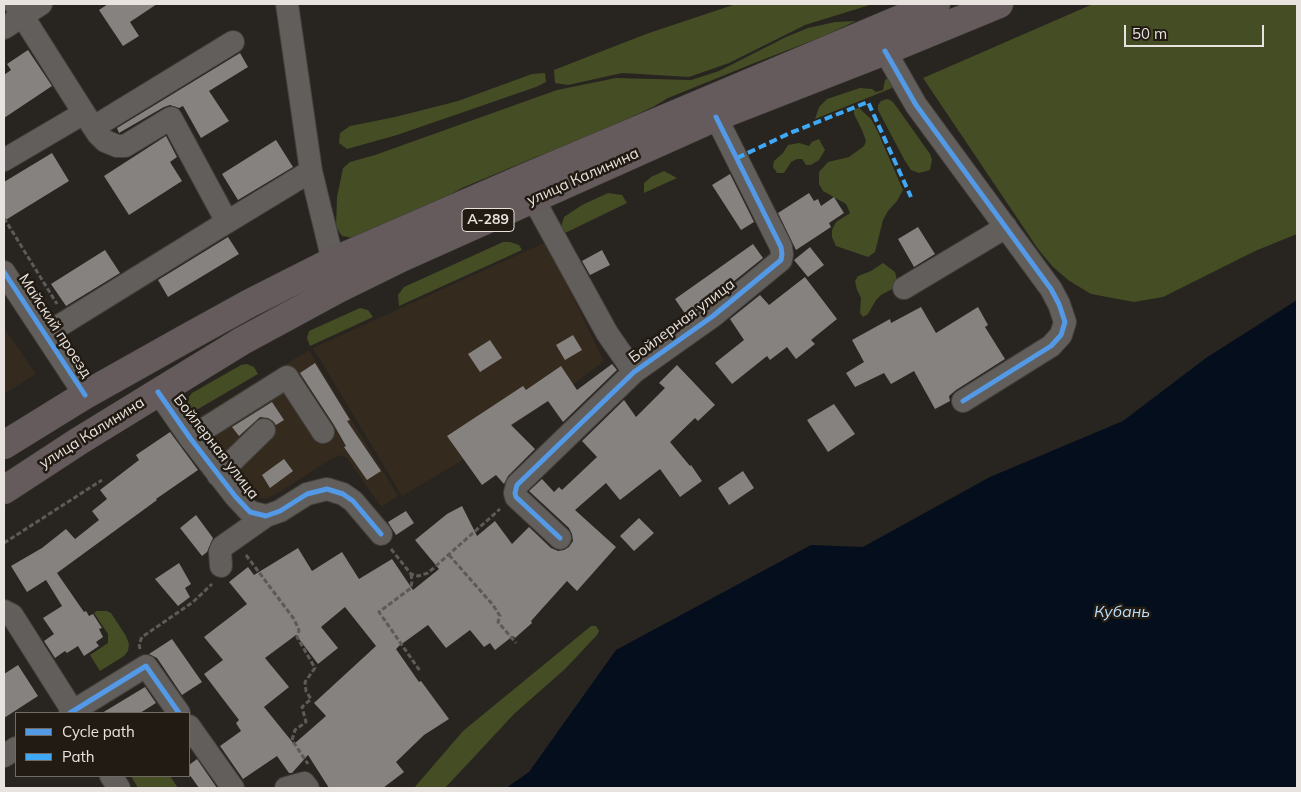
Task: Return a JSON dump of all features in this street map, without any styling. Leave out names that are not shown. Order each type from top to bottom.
[{"type":"highway","name":"улица Калинина","points":[[4,445],[85,395],[250,303],[333,262],[524,178],[936,4]]},
{"type":"highway","name":"улица Калинина","points":[[4,490],[242,341],[338,289],[401,258],[716,117],[885,51],[998,4]]},
{"type":"highway","points":[[184,340],[195,341],[203,352],[202,359],[194,371]]},
{"type":"street","points":[[287,4],[311,171],[333,262]]},
{"type":"street","points":[[4,28],[26,8],[89,120],[105,141],[117,146],[125,146],[171,118],[227,222]]},
{"type":"street","points":[[4,160],[89,120],[233,42]]},
{"type":"street","points":[[885,51],[916,104],[1051,289],[1059,304],[1064,322],[1061,335],[1051,346],[963,400]]},
{"type":"street","name":"Бойлерная улица","points":[[516,497],[515,493],[518,485],[634,372],[713,316],[781,260],[781,247],[716,117]]},
{"type":"street","points":[[46,334],[311,171]]},
{"type":"street","points":[[534,200],[607,333],[634,372]]},
{"type":"street","points":[[904,288],[1006,227]]},
{"type":"street","name":"Майский проезд","points":[[4,272],[85,395]]},
{"type":"street","points":[[190,438],[287,377],[323,432]]},
{"type":"street","name":"Бойлерная улица","points":[[158,392],[218,475],[250,512],[266,516],[280,511],[308,494],[327,488],[343,494],[353,501],[380,534]]},
{"type":"street","points":[[218,475],[264,430]]},
{"type":"street","points":[[516,497],[560,538]]},
{"type":"street","points":[[221,566],[220,552],[222,547],[266,516]]},
{"type":"street","points":[[4,611],[12,615],[71,712]]},
{"type":"street","points":[[74,712],[146,666],[178,712]]},
{"type":"street","points":[[190,727],[233,788]]},
{"type":"street","points":[[4,756],[15,749]]},
{"type":"street","points":[[112,777],[119,788]]},
{"type":"path","points":[[4,218],[68,321]]},
{"type":"path","points":[[4,543],[102,480]]},
{"type":"path","points":[[411,574],[418,576],[428,573],[516,497]]},
{"type":"path","points":[[380,534],[411,574],[412,581],[411,588],[379,612],[420,671]]},
{"type":"path","points":[[234,538],[294,618],[299,630],[297,638],[315,668],[305,682],[306,691],[311,699],[302,707],[306,722],[295,730],[292,740],[312,770],[299,786]]},
{"type":"path","points":[[449,555],[493,605],[500,616],[498,622],[516,643]]},
{"type":"path","points":[[146,666],[139,644],[142,637],[194,602],[214,582],[221,566]]},
{"type":"shaded area","points":[[546,242],[604,361],[578,381],[458,463],[402,496],[313,348]]},
{"type":"shaded area","points":[[4,328],[36,374],[4,394]]},
{"type":"shaded area","points":[[309,350],[398,496],[381,507],[347,458],[341,455],[331,459],[266,499],[255,497],[247,490],[197,418]]},
{"type":"green space","points":[[736,4],[873,4],[805,25],[729,63],[689,77],[622,73],[568,85],[555,83],[554,70],[646,34]]},
{"type":"green space","points":[[1093,4],[1297,4],[1297,234],[1255,251],[1163,297],[1134,302],[1091,294],[1068,280],[1052,266],[1038,249],[923,78]]},
{"type":"green space","points":[[856,21],[824,36],[668,98],[653,107],[573,144],[536,157],[462,188],[440,200],[354,238],[342,236],[336,227],[337,197],[343,168],[350,162],[375,155],[557,90],[616,78],[691,80],[719,71],[808,28],[835,22]]},
{"type":"green space","points":[[545,73],[546,82],[536,87],[397,135],[347,149],[339,143],[340,133],[350,126],[458,101],[532,74]]},
{"type":"green space","points":[[894,75],[902,84],[815,119],[819,107],[827,99],[860,88],[872,89],[876,92],[883,90],[885,80]]},
{"type":"green space","points":[[887,99],[896,106],[930,154],[932,160],[930,170],[919,173],[911,170],[905,161],[878,110],[878,105],[881,101]]},
{"type":"green space","points":[[859,108],[871,119],[877,130],[903,190],[883,220],[875,252],[868,257],[836,246],[832,237],[832,230],[836,222],[850,213],[846,204],[823,191],[819,184],[819,172],[828,162],[849,157],[864,146],[866,141],[854,114],[854,109]]},
{"type":"green space","points":[[819,139],[825,150],[819,160],[811,165],[806,165],[802,159],[797,159],[791,162],[784,173],[777,173],[773,167],[774,161],[783,153],[788,145],[799,143],[809,146],[812,142]]},
{"type":"green space","points":[[664,171],[677,178],[644,193],[644,183],[651,177]]},
{"type":"green space","points":[[608,193],[622,195],[627,203],[563,234],[561,227],[564,217],[582,205]]},
{"type":"green space","points":[[503,242],[519,245],[522,250],[399,306],[398,295],[404,287]]},
{"type":"green space","points":[[883,263],[895,272],[898,284],[881,295],[868,314],[863,317],[860,313],[861,298],[855,281],[858,276],[871,271]]},
{"type":"green space","points":[[360,308],[368,310],[373,317],[310,346],[307,338],[309,331]]},
{"type":"green space","points":[[247,364],[254,367],[258,374],[193,412],[188,405],[188,398],[192,393],[241,365]]},
{"type":"green space","points":[[97,611],[111,613],[129,644],[128,651],[124,656],[100,671],[90,655],[108,643],[108,634],[94,613]]},
{"type":"green space","points":[[591,626],[596,626],[599,631],[597,635],[565,669],[515,713],[445,788],[414,788],[463,731]]},
{"type":"green space","points":[[132,777],[171,777],[178,788],[138,788]]},
{"type":"water","name":"Кубань","points":[[1297,300],[1297,788],[506,788],[529,772],[616,650],[811,545],[863,547],[990,477],[1123,421],[1206,358]]},
{"type":"building","points":[[108,4],[157,4],[130,22],[139,36],[123,46],[99,10]]},
{"type":"building","points":[[28,50],[52,86],[4,118],[4,75],[11,70],[7,64]]},
{"type":"building","points":[[240,53],[248,67],[209,91],[229,121],[201,138],[183,106],[179,108],[170,105],[119,133],[117,128]]},
{"type":"building","points":[[166,136],[177,157],[170,162],[182,181],[129,215],[104,176]]},
{"type":"building","points":[[276,140],[293,167],[238,200],[222,174]]},
{"type":"building","points":[[52,153],[69,181],[4,221],[4,182]]},
{"type":"building","points":[[730,174],[754,222],[741,230],[712,185]]},
{"type":"building","points":[[809,193],[814,201],[818,199],[821,206],[834,197],[844,213],[829,223],[831,227],[796,250],[778,213]]},
{"type":"building","points":[[918,227],[935,254],[914,267],[898,239]]},
{"type":"building","points":[[228,237],[239,254],[168,297],[158,280]]},
{"type":"building","points":[[753,244],[763,258],[688,318],[675,299]]},
{"type":"building","points":[[810,247],[824,265],[808,277],[794,260]]},
{"type":"building","points":[[105,250],[120,273],[66,306],[51,284]]},
{"type":"building","points":[[602,250],[610,265],[590,275],[582,261]]},
{"type":"building","points":[[805,277],[837,319],[811,340],[815,344],[796,359],[787,347],[770,360],[767,356],[732,384],[715,363],[744,340],[730,319],[760,295],[769,305]]},
{"type":"building","points":[[921,307],[936,333],[978,307],[988,325],[985,327],[1005,359],[956,390],[949,396],[950,401],[935,409],[914,371],[891,384],[884,373],[855,387],[846,373],[864,362],[852,340],[890,319],[891,323]]},
{"type":"building","points":[[573,335],[582,350],[565,360],[556,345]]},
{"type":"building","points":[[490,340],[502,358],[480,372],[468,354]]},
{"type":"building","points":[[315,363],[350,420],[347,421],[381,471],[367,480],[344,447],[346,446],[334,425],[300,373]]},
{"type":"building","points":[[612,364],[617,370],[563,422],[548,401],[511,425],[535,449],[508,476],[504,484],[496,475],[482,485],[447,436],[523,386],[526,390],[561,366],[577,390]]},
{"type":"building","points":[[677,365],[715,405],[698,421],[695,418],[670,442],[691,465],[702,481],[680,497],[660,469],[620,500],[606,483],[575,510],[616,547],[577,591],[567,581],[531,621],[532,623],[515,638],[513,636],[495,650],[490,643],[484,647],[470,630],[446,648],[428,625],[399,646],[396,649],[419,682],[421,681],[449,719],[424,735],[396,762],[404,772],[383,788],[329,788],[308,755],[292,773],[289,773],[277,756],[243,779],[220,746],[241,731],[236,723],[239,720],[204,674],[223,660],[204,637],[247,604],[229,582],[248,567],[254,575],[298,548],[312,571],[342,552],[359,579],[392,559],[413,590],[439,569],[415,540],[447,514],[462,506],[477,536],[495,521],[512,544],[529,527],[551,548],[558,551],[564,550],[573,541],[569,528],[529,491],[542,479],[554,492],[559,487],[562,490],[597,457],[582,441],[624,400],[636,417],[665,388],[659,383]],"holes":[[[345,607],[376,646],[314,703],[326,716],[294,744],[264,707],[289,687],[265,658],[296,635],[318,664],[338,648],[321,627]]]},
{"type":"building","points":[[272,402],[284,420],[276,425],[268,418],[260,417],[239,436],[232,427]]},
{"type":"building","points":[[834,404],[855,434],[828,452],[807,420]]},
{"type":"building","points":[[170,432],[198,470],[57,573],[84,612],[86,611],[89,616],[93,614],[102,628],[99,629],[103,637],[96,642],[99,646],[84,656],[78,646],[67,653],[65,651],[55,658],[44,641],[54,634],[43,618],[62,606],[46,580],[27,592],[11,566],[42,548],[66,529],[75,539],[99,520],[92,511],[107,499],[100,490],[139,460],[136,455]]},
{"type":"building","points":[[284,459],[293,471],[270,488],[262,475]]},
{"type":"building","points":[[743,471],[754,488],[729,505],[718,488]]},
{"type":"building","points":[[406,511],[414,523],[396,535],[388,522]]},
{"type":"building","points":[[196,515],[213,538],[207,552],[202,556],[180,528]]},
{"type":"building","points":[[639,518],[654,533],[634,551],[620,536]]},
{"type":"building","points":[[179,563],[191,584],[185,588],[190,597],[178,606],[155,579]]},
{"type":"building","points":[[172,639],[202,682],[182,695],[157,658],[149,654]]},
{"type":"building","points":[[18,665],[38,696],[4,718],[4,674]]},
{"type":"building","points":[[145,687],[156,703],[142,712],[104,712]]},
{"type":"building","points":[[197,759],[217,788],[199,788],[190,775],[190,764]]},
{"type":"marked path","points":[[737,158],[790,133],[868,102],[911,197]]},
{"type":"cycle path","points":[[885,51],[916,105],[1051,289],[1059,304],[1065,322],[1061,335],[1051,346],[963,401]]},
{"type":"cycle path","points":[[560,538],[516,497],[517,485],[634,372],[713,316],[781,260],[781,247],[716,117]]},
{"type":"cycle path","points":[[4,272],[85,395]]},
{"type":"cycle path","points":[[158,392],[190,438],[235,496],[250,512],[266,516],[280,511],[307,494],[327,489],[343,494],[353,501],[381,534]]},
{"type":"cycle path","points":[[72,712],[146,666],[178,712]]}]
